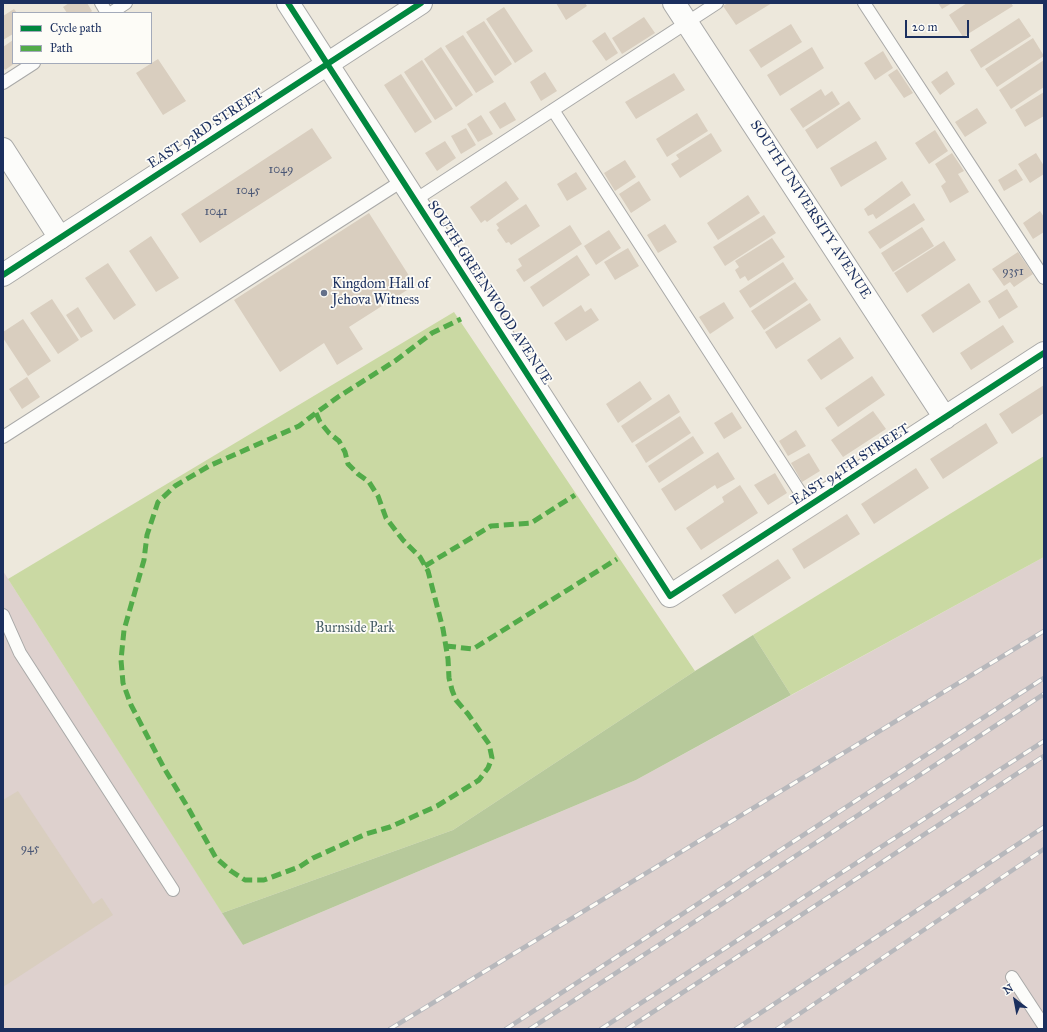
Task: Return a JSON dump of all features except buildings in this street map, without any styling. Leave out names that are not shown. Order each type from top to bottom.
[{"type":"street","name":"SOUTH GREENWOOD AVENUE","points":[[288,3],[670,596]]},
{"type":"street","name":"EAST 93RD STREET","points":[[3,275],[421,3]]},
{"type":"street","name":"SOUTH UNIVERSITY AVENUE","points":[[674,3],[945,418]]},
{"type":"street","points":[[3,149],[60,238]]},
{"type":"street","name":"EAST 94TH STREET","points":[[670,596],[1044,353]]},
{"type":"lane","points":[[101,3],[106,12]]},
{"type":"lane","points":[[112,12],[126,3]]},
{"type":"lane","points":[[414,200],[717,3]]},
{"type":"lane","points":[[864,3],[1044,278]]},
{"type":"lane","points":[[3,83],[32,64]]},
{"type":"lane","points":[[553,110],[809,506]]},
{"type":"lane","points":[[3,437],[402,181]]},
{"type":"lane","points":[[3,615],[20,653],[173,890]]},
{"type":"lane","points":[[1012,977],[1044,1026]]},
{"type":"shaded area","points":[[1044,557],[1044,1029],[3,1029],[3,571],[243,945],[636,780]]},
{"type":"green space","name":"Burnside Park","points":[[454,312],[695,671],[453,830],[222,913],[8,579]]},
{"type":"green space","points":[[1044,456],[1044,557],[791,695],[753,635]]},
{"type":"green space","points":[[753,635],[791,695],[636,780],[243,945],[222,913],[453,830],[695,671]]},
{"type":"railway","points":[[390,1029],[1044,631]]},
{"type":"railway","points":[[506,1029],[1044,678]]},
{"type":"railway","points":[[530,1029],[1044,694]]},
{"type":"railway","points":[[601,1029],[1044,741]]},
{"type":"railway","points":[[627,1029],[1044,756]]},
{"type":"railway","points":[[736,1029],[1044,827]]},
{"type":"railway","points":[[777,1029],[1044,849]]},
{"type":"marked path","points":[[316,413],[320,422],[329,433],[339,441],[345,452],[348,464],[369,482],[378,496],[386,518],[403,540],[420,557],[428,571],[443,629],[448,659],[449,678],[452,690],[456,700],[468,714],[489,744],[492,758],[488,768],[479,780],[437,806],[390,827],[366,834],[313,858],[299,867],[264,880],[245,880],[231,871],[216,858],[164,768],[131,705],[123,683],[121,660],[124,630],[144,560],[147,535],[158,502],[175,486],[209,466],[299,426],[316,413],[338,397],[395,361],[432,333],[461,319]]},
{"type":"marked path","points":[[425,566],[491,526],[531,523],[575,495]]},
{"type":"marked path","points":[[446,646],[473,649],[617,559]]},
{"type":"cycle path","points":[[288,3],[670,596],[1044,353]]},
{"type":"cycle path","points":[[3,275],[421,3]]},
{"type":"place","name":"Kingdom Hall of Jehova Witness","points":[[324,293]]}]
